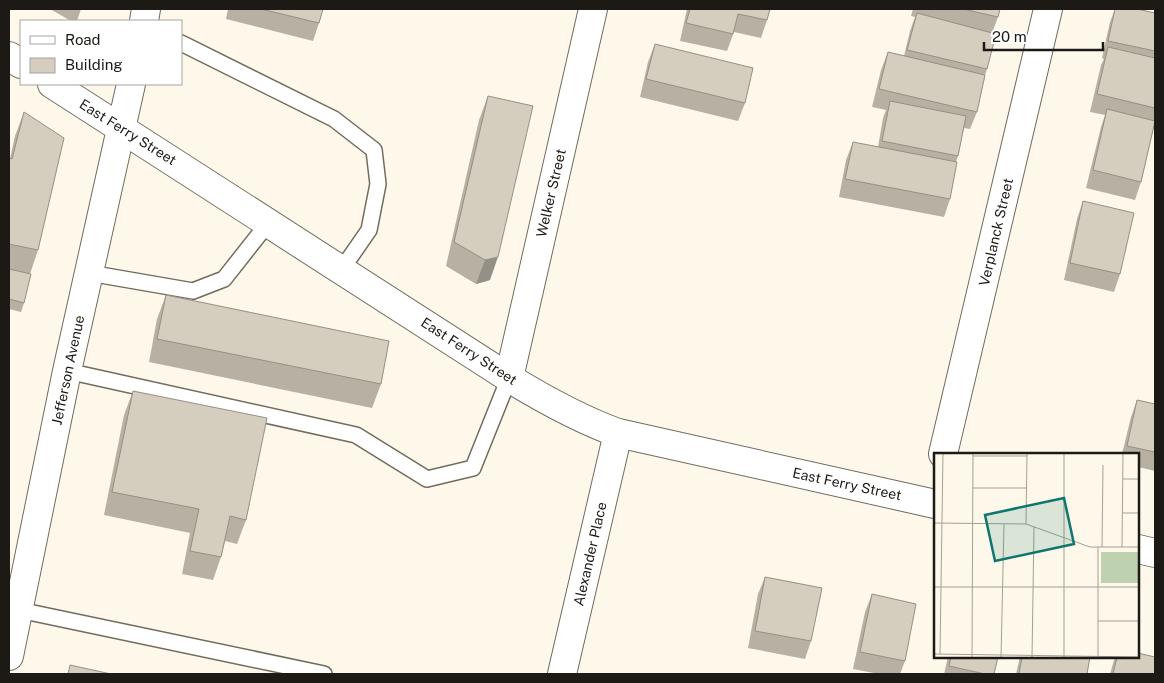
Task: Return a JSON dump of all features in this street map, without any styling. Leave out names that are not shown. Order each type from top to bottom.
[{"type":"street","name":"Welker Street","points":[[509,378],[593,9]]},
{"type":"street","name":"Verplanck Street","points":[[943,453],[1048,9]]},
{"type":"street","points":[[9,56],[20,63]]},
{"type":"street","name":"East Ferry Street","points":[[54,85],[509,378],[586,422],[618,433],[934,499]]},
{"type":"street","name":"Jefferson Avenue","points":[[9,656],[68,371],[131,85]]},
{"type":"street","name":"Alexander Place","points":[[562,674],[618,433]]},
{"type":"street","points":[[1139,549],[1155,553]]},
{"type":"lane","points":[[182,43],[334,119],[374,150],[378,184],[369,230],[342,269]]},
{"type":"lane","points":[[89,273],[193,291],[224,279],[269,222]]},
{"type":"lane","points":[[68,371],[356,435],[427,479],[473,468],[509,378]]},
{"type":"lane","points":[[19,610],[324,674]]},
{"type":"building","points":[[261,9],[323,9],[319,23]]},
{"type":"building","points":[[690,9],[770,9],[767,20],[738,14],[733,34],[686,23]]},
{"type":"building","points":[[963,9],[1000,9],[998,17]]},
{"type":"building","points":[[1115,9],[1137,9],[1155,13],[1155,51],[1108,41]]},
{"type":"building","points":[[917,13],[996,34],[987,69],[907,50]]},
{"type":"building","points":[[655,44],[753,68],[745,103],[646,79]]},
{"type":"building","points":[[1108,47],[1155,58],[1155,108],[1097,94]]},
{"type":"building","points":[[888,52],[985,75],[977,112],[879,89]]},
{"type":"building","points":[[488,96],[533,106],[498,257],[485,260],[454,242]]},
{"type":"building","points":[[890,101],[966,116],[958,156],[882,141]]},
{"type":"building","points":[[1107,109],[1155,121],[1141,182],[1093,170]]},
{"type":"building","points":[[24,112],[64,138],[38,250],[9,244],[9,158],[12,159]]},
{"type":"building","points":[[853,142],[957,162],[950,199],[845,179]]},
{"type":"building","points":[[1083,201],[1134,213],[1120,274],[1070,263]]},
{"type":"building","points":[[9,269],[31,274],[24,303],[9,299]]},
{"type":"building","points":[[166,295],[389,341],[381,384],[157,339]]},
{"type":"building","points":[[133,391],[267,418],[246,520],[230,516],[221,557],[190,551],[199,509],[112,492]]},
{"type":"building","points":[[1137,400],[1155,404],[1155,452],[1127,446]]},
{"type":"building","points":[[765,577],[822,588],[811,641],[755,631]]},
{"type":"building","points":[[872,594],[916,604],[905,661],[860,652]]},
{"type":"building","points":[[1139,653],[1155,657],[1155,674],[1113,674],[1117,658],[1139,658]]},
{"type":"building","points":[[951,658],[998,658],[994,674],[985,674],[949,666]]},
{"type":"building","points":[[1022,658],[1090,658],[1087,674],[1019,674]]},
{"type":"building","points":[[70,665],[111,674],[68,674]]}]
